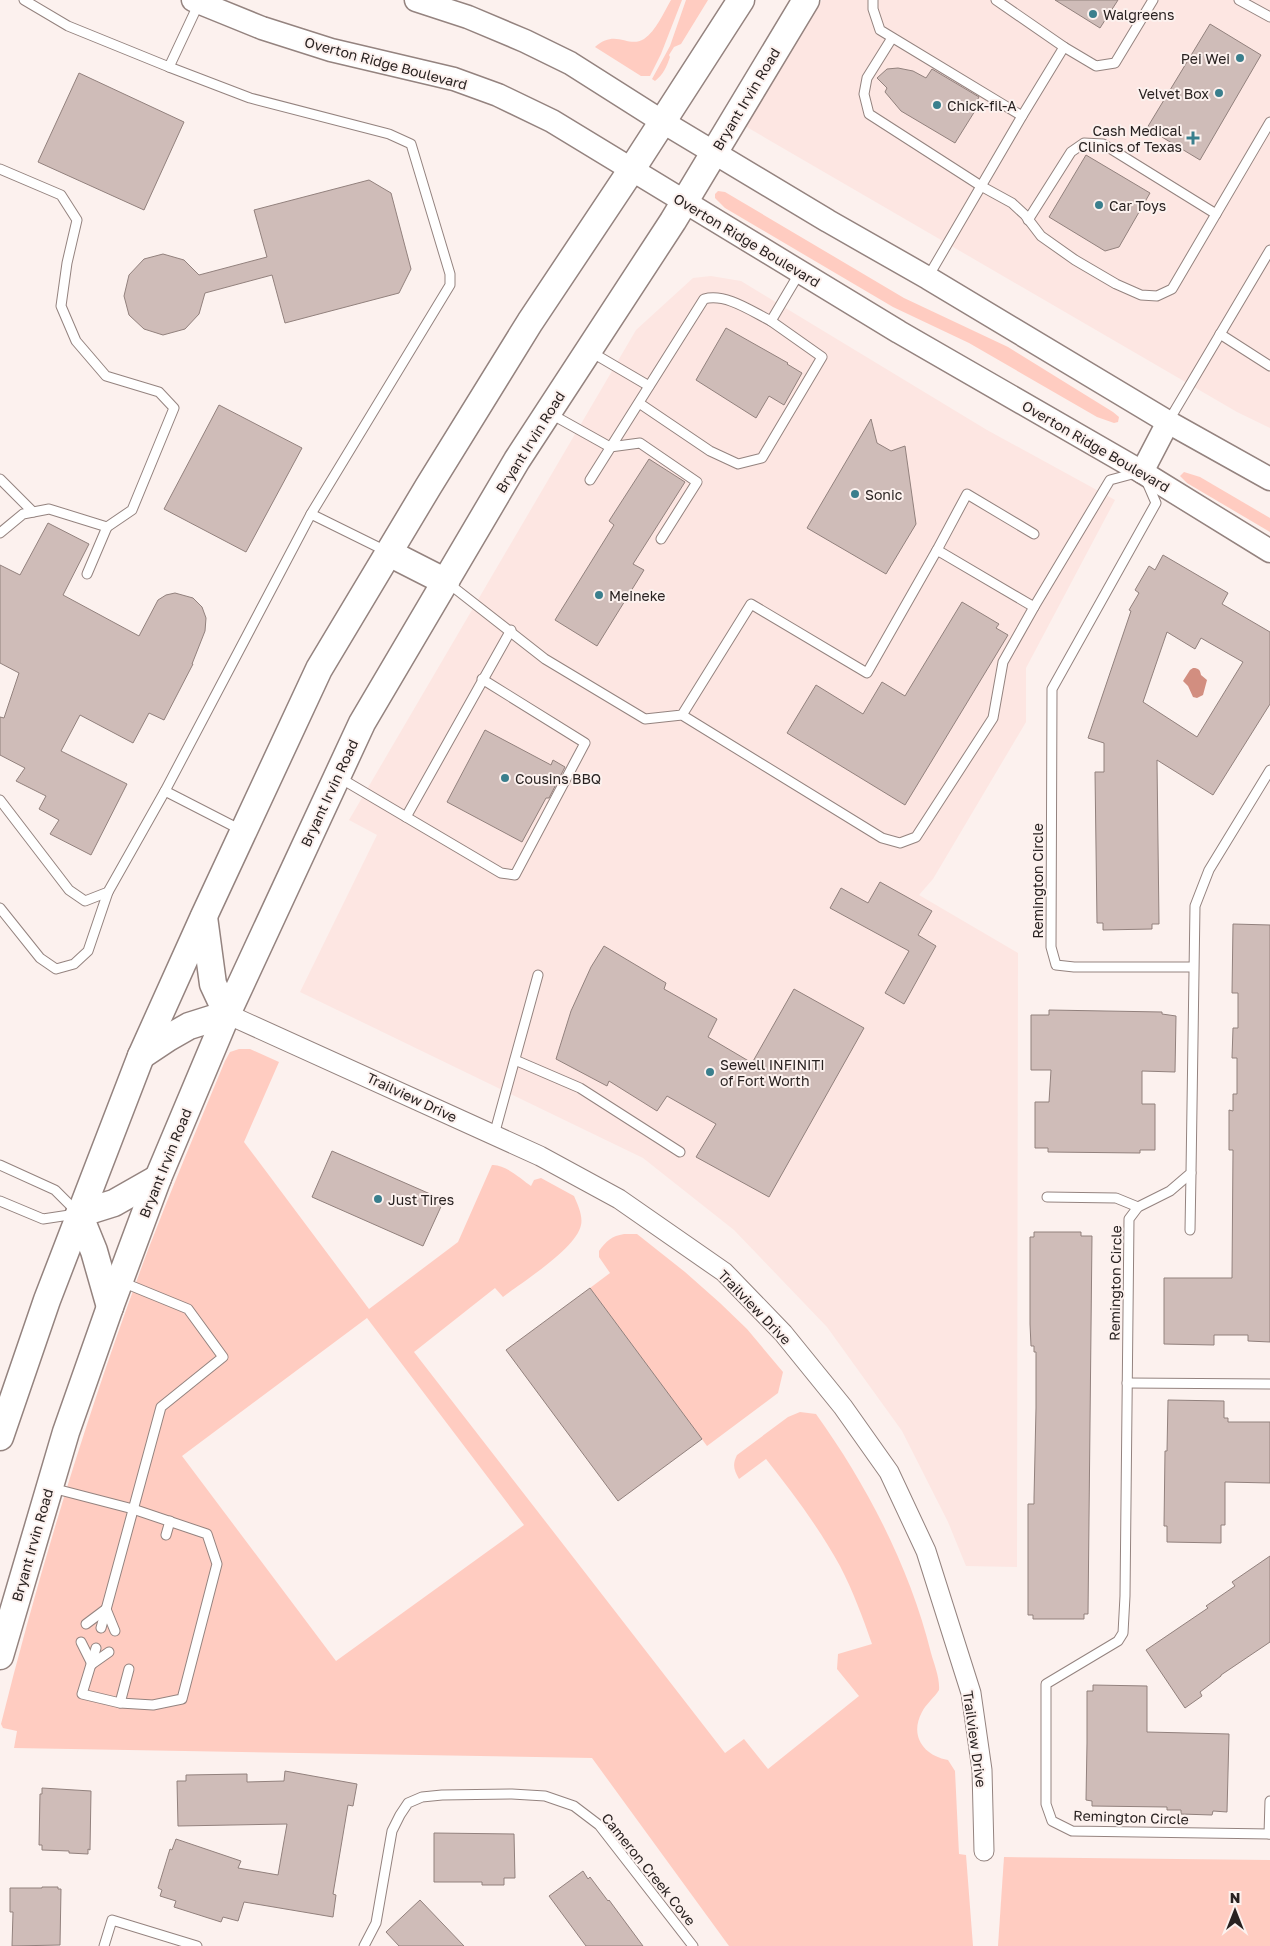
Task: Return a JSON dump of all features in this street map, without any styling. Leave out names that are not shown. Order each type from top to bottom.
[{"type":"main road","points":[[0,1437],[79,1214],[141,1056],[319,669],[530,322],[663,122],[741,0]]},
{"type":"main road","name":"Bryant Irvin Road","points":[[0,1656],[66,1432],[119,1281],[158,1178],[227,1014],[362,722],[517,460],[684,202],[806,0]]},
{"type":"main road","points":[[389,553],[446,582]]},
{"type":"main road","points":[[141,1056],[189,1026],[227,1014],[213,984],[204,916]]},
{"type":"main road","points":[[79,1214],[114,1203],[158,1178]]},
{"type":"main road","points":[[79,1214],[94,1251],[110,1307]]},
{"type":"street","points":[[416,0],[468,17],[525,41],[570,63],[663,122],[828,221],[928,278],[1168,422],[1270,480]]},
{"type":"street","name":"Overton Ridge Boulevard","points":[[197,1],[262,28],[331,50],[454,80],[498,95],[552,121],[899,332],[1142,472],[1270,551]]},
{"type":"street","points":[[1142,472],[1168,422]]},
{"type":"street","name":"Trailview Drive","points":[[227,1014],[540,1156],[619,1200],[724,1272],[782,1333],[843,1407],[889,1472],[926,1552],[971,1693],[982,1770],[984,1851]]},
{"type":"lane","points":[[0,908],[40,958],[56,969],[74,964],[88,951],[108,892],[165,791],[312,514],[450,285],[450,274],[411,144],[389,134],[250,98],[68,26],[24,0]]},
{"type":"lane","points":[[873,0],[873,9],[880,30],[1022,116]]},
{"type":"lane","points":[[996,0],[1064,47],[1096,66],[1115,63],[1153,0]]},
{"type":"lane","points":[[1239,0],[1270,17]]},
{"type":"lane","points":[[169,67],[197,1]]},
{"type":"lane","points":[[892,38],[867,78],[864,94],[869,114],[981,186],[1012,203],[1041,236],[1074,260],[1141,296],[1157,296],[1172,289],[1270,122]]},
{"type":"lane","points":[[928,278],[1064,47]]},
{"type":"lane","points":[[1028,220],[1071,152],[1084,143],[1103,144],[1216,214]]},
{"type":"lane","points":[[0,169],[61,194],[77,220],[67,262],[61,306],[76,341],[106,376],[159,392],[174,408],[132,510],[107,527],[87,574]]},
{"type":"lane","points":[[1168,422],[1270,250]]},
{"type":"lane","points":[[771,321],[800,272]]},
{"type":"lane","points":[[590,480],[610,447],[704,299],[713,296],[723,298],[771,321],[822,357],[762,458],[738,464],[710,451],[638,403]]},
{"type":"lane","points":[[1220,334],[1270,366]]},
{"type":"lane","points":[[589,350],[649,386]]},
{"type":"lane","points":[[548,412],[610,447],[640,444],[697,482],[661,539]]},
{"type":"lane","points":[[446,582],[511,630],[545,659],[645,719],[682,715],[882,838],[900,842],[916,837],[993,718],[1003,662],[1110,480],[1142,472]]},
{"type":"lane","name":"Remington Circle","points":[[1142,472],[1156,503],[1052,689],[1051,947],[1056,965],[1074,967],[1194,967]]},
{"type":"lane","points":[[0,479],[33,512]]},
{"type":"lane","points":[[682,715],[751,604],[867,673],[967,494],[1034,534]]},
{"type":"lane","points":[[0,533],[23,514],[48,509],[107,527]]},
{"type":"lane","points":[[312,514],[389,553]]},
{"type":"lane","points":[[937,550],[1034,607]]},
{"type":"lane","points":[[406,817],[511,630]]},
{"type":"lane","points":[[338,777],[501,873],[515,875],[585,743],[482,679]]},
{"type":"lane","points":[[1190,1230],[1195,906],[1209,870],[1270,770]]},
{"type":"lane","points":[[165,791],[244,831]]},
{"type":"lane","points":[[0,800],[69,890],[85,901],[108,892]]},
{"type":"lane","points":[[494,1135],[538,975]]},
{"type":"lane","points":[[515,1060],[580,1088],[680,1152]]},
{"type":"lane","points":[[0,1166],[55,1190],[79,1214]]},
{"type":"lane","points":[[1047,1197],[1116,1198],[1138,1207],[1170,1191],[1191,1172]]},
{"type":"lane","points":[[0,1201],[43,1219],[79,1214]]},
{"type":"lane","name":"Remington Circle","points":[[1138,1207],[1129,1219],[1123,1632],[1118,1641],[1046,1684],[1046,1804],[1052,1821],[1072,1831],[1270,1834]]},
{"type":"lane","points":[[101,1628],[160,1407],[223,1357],[188,1308],[119,1281]]},
{"type":"lane","points":[[1127,1382],[1270,1384]]},
{"type":"lane","points":[[49,1488],[133,1509],[207,1534],[217,1564],[182,1699],[153,1705],[120,1703],[82,1694],[96,1648]]},
{"type":"lane","points":[[166,1535],[170,1521]]},
{"type":"lane","points":[[86,1624],[106,1609]]},
{"type":"lane","points":[[106,1609],[115,1631]]},
{"type":"lane","points":[[81,1642],[92,1664]]},
{"type":"lane","points":[[92,1664],[109,1652]]},
{"type":"lane","points":[[120,1703],[129,1669]]},
{"type":"lane","name":"Cameron Creek Cove","points":[[364,1946],[376,1923],[392,1831],[408,1803],[422,1797],[442,1795],[512,1794],[545,1796],[574,1806],[599,1825],[693,1946]]},
{"type":"lane","points":[[1270,1801],[1270,1834]]},
{"type":"lane","points":[[104,1946],[112,1920],[197,1946]]},
{"type":"shaded area","points":[[671,0],[682,0],[661,54],[650,76],[641,76],[595,47],[609,39],[633,42],[644,39],[656,26]]},
{"type":"shaded area","points":[[686,0],[708,0],[681,44],[674,47],[664,70],[655,81],[652,79],[670,46]]},
{"type":"shaded area","points":[[822,0],[1270,0],[1270,428],[1237,412],[745,126]]},
{"type":"shaded area","points":[[718,191],[725,192],[904,298],[1008,347],[1113,412],[1119,417],[1118,422],[1114,423],[1097,417],[969,343],[893,307],[725,208],[715,198],[715,194]]},
{"type":"shaded area","points":[[711,276],[741,281],[987,430],[1115,500],[1026,668],[1026,722],[933,879],[919,895],[1018,953],[1017,1567],[966,1566],[948,1522],[902,1431],[827,1327],[734,1230],[643,1158],[300,992],[377,835],[349,820],[636,330],[693,278]]},
{"type":"shaded area","points":[[1184,472],[1200,477],[1270,518],[1270,532],[1187,483],[1180,476]]},
{"type":"shaded area","points":[[1193,668],[1197,668],[1207,680],[1203,695],[1197,698],[1193,697],[1188,686],[1183,681]]},
{"type":"shaded area","points":[[239,1049],[250,1049],[279,1062],[244,1142],[369,1309],[458,1242],[492,1165],[507,1169],[531,1186],[534,1180],[541,1178],[574,1196],[581,1214],[581,1225],[577,1234],[559,1254],[503,1297],[495,1288],[414,1352],[725,1753],[744,1739],[768,1769],[859,1696],[837,1669],[838,1654],[872,1644],[858,1605],[840,1566],[805,1511],[766,1459],[739,1479],[735,1470],[734,1462],[737,1455],[788,1417],[800,1412],[816,1414],[853,1469],[885,1528],[899,1559],[922,1621],[938,1676],[939,1690],[922,1712],[918,1721],[918,1737],[926,1749],[939,1758],[948,1760],[955,1771],[959,1854],[966,1855],[973,1946],[729,1946],[592,1758],[14,1748],[17,1731],[3,1728],[1,1724],[16,1664],[68,1485],[106,1367],[148,1250],[230,1052]],"holes":[[[367,1318],[524,1525],[336,1661],[182,1456]]]},
{"type":"shaded area","points":[[637,1234],[685,1272],[747,1329],[783,1372],[778,1393],[707,1446],[590,1288],[610,1273],[599,1257],[599,1251],[604,1244],[616,1236]]},
{"type":"shaded area","points":[[1004,1857],[1270,1860],[1270,1946],[998,1946]]},
{"type":"building","name":"Walgreens","points":[[1055,0],[1118,0],[1100,28]]},
{"type":"building","points":[[1210,24],[1261,55],[1200,160],[1147,128]]},
{"type":"building","name":"Chick-fil-A","points":[[898,68],[913,71],[926,78],[932,69],[979,97],[975,104],[978,106],[955,143],[901,111],[885,92],[887,88],[877,78],[887,69]]},
{"type":"building","points":[[79,73],[184,122],[144,210],[38,162]]},
{"type":"building","name":"Car Toys","points":[[1086,155],[1150,193],[1119,247],[1105,251],[1049,217]]},
{"type":"building","points":[[369,180],[391,193],[411,269],[399,293],[285,323],[272,275],[205,293],[199,314],[185,329],[163,335],[144,329],[129,315],[124,296],[129,275],[144,259],[163,254],[184,260],[199,275],[267,257],[254,210]]},
{"type":"building","points":[[726,328],[802,373],[784,405],[769,396],[756,418],[696,380]]},
{"type":"building","points":[[219,405],[302,448],[246,552],[164,509]]},
{"type":"building","points":[[871,419],[877,443],[891,451],[905,446],[916,524],[886,574],[807,528]]},
{"type":"building","points":[[649,459],[685,482],[633,564],[644,570],[597,646],[555,620],[614,525],[609,521]]},
{"type":"building","points":[[48,523],[89,544],[63,595],[139,636],[158,600],[166,595],[175,593],[193,598],[202,607],[206,618],[205,631],[193,664],[164,720],[149,713],[133,743],[80,715],[61,751],[127,784],[91,855],[50,834],[59,820],[39,809],[46,796],[16,781],[25,768],[0,755],[0,717],[4,718],[19,673],[0,663],[0,565],[20,575]]},
{"type":"building","points":[[1163,555],[1228,593],[1222,604],[1270,632],[1270,704],[1213,795],[1157,760],[1159,924],[1152,924],[1152,929],[1103,930],[1103,923],[1097,923],[1095,772],[1104,772],[1104,743],[1088,738],[1131,611],[1129,610],[1139,593],[1135,590],[1149,566],[1155,570]],"holes":[[[1167,632],[1195,649],[1201,638],[1243,662],[1197,737],[1143,702]]]},
{"type":"building","points":[[962,602],[999,624],[996,628],[1008,635],[905,805],[787,733],[816,685],[863,714],[882,682],[905,696]]},
{"type":"building","points":[[485,730],[551,765],[553,760],[565,767],[549,798],[546,798],[522,842],[447,802]]},
{"type":"building","points":[[880,882],[932,911],[918,935],[936,946],[904,1004],[885,993],[909,951],[830,908],[841,888],[868,903]]},
{"type":"building","points":[[1233,924],[1270,925],[1270,1342],[1248,1341],[1248,1335],[1214,1335],[1214,1345],[1164,1344],[1164,1278],[1232,1278],[1233,1150],[1229,1150],[1229,1110],[1233,1111],[1233,1094],[1237,1094],[1237,1058],[1232,1058],[1233,1028],[1238,1028],[1238,993],[1232,993]]},
{"type":"building","name":"Sewell INFINITI of Fort Worth","points":[[604,946],[666,983],[664,989],[717,1019],[708,1037],[752,1063],[794,989],[864,1028],[769,1197],[696,1157],[716,1124],[667,1096],[657,1111],[609,1081],[607,1086],[556,1059],[571,1011],[591,967]]},
{"type":"building","points":[[1049,1010],[1162,1012],[1162,1014],[1176,1016],[1175,1072],[1142,1071],[1142,1104],[1155,1104],[1155,1150],[1140,1150],[1140,1153],[1048,1152],[1048,1148],[1035,1148],[1035,1102],[1049,1102],[1051,1070],[1031,1070],[1031,1015],[1049,1015]]},
{"type":"building","name":"Just Tires","points":[[332,1151],[444,1200],[423,1246],[312,1197]]},
{"type":"building","points":[[1034,1232],[1081,1232],[1081,1236],[1092,1236],[1088,1614],[1084,1614],[1084,1619],[1033,1619],[1033,1615],[1028,1615],[1028,1504],[1034,1504],[1036,1408],[1036,1352],[1034,1352],[1034,1346],[1031,1346],[1030,1324],[1030,1237],[1034,1237]]},
{"type":"building","points":[[590,1288],[702,1439],[618,1501],[506,1350]]},
{"type":"building","points":[[1168,1400],[1224,1401],[1224,1418],[1228,1418],[1228,1422],[1270,1422],[1270,1483],[1225,1482],[1225,1525],[1221,1525],[1221,1543],[1167,1542],[1167,1526],[1164,1526]]},
{"type":"building","points":[[1270,1556],[1270,1642],[1221,1675],[1200,1692],[1202,1696],[1185,1708],[1146,1650],[1208,1608],[1206,1606],[1235,1586],[1232,1582]]},
{"type":"building","points":[[1093,1685],[1147,1686],[1147,1732],[1229,1734],[1227,1812],[1213,1811],[1212,1815],[1181,1814],[1181,1810],[1167,1810],[1167,1807],[1092,1806],[1092,1801],[1086,1800],[1087,1691],[1093,1691]]},
{"type":"building","points":[[285,1771],[357,1784],[353,1806],[348,1805],[333,1894],[336,1895],[333,1917],[244,1902],[238,1921],[223,1917],[221,1922],[174,1907],[176,1901],[160,1896],[162,1890],[158,1888],[170,1849],[172,1850],[176,1839],[241,1861],[238,1868],[278,1875],[287,1824],[178,1826],[177,1781],[186,1781],[186,1775],[247,1774],[247,1782],[284,1781]]},
{"type":"building","points":[[42,1788],[91,1791],[90,1850],[88,1849],[88,1854],[42,1850],[42,1845],[39,1845],[40,1794],[42,1794]]},
{"type":"building","points":[[434,1833],[514,1834],[515,1878],[504,1878],[504,1885],[482,1885],[482,1882],[434,1882]]},
{"type":"building","points":[[583,1871],[588,1879],[590,1877],[609,1900],[643,1946],[586,1946],[549,1896]]},
{"type":"building","points":[[58,1887],[58,1889],[61,1889],[60,1945],[12,1946],[13,1912],[10,1912],[10,1888]]},
{"type":"building","points":[[420,1900],[464,1946],[399,1946],[386,1932]]},
{"type":"place","name":"Walgreens","points":[[1093,14]]},
{"type":"place","name":"Pei Wei","points":[[1240,58]]},
{"type":"place","name":"Velvet Box","points":[[1219,93]]},
{"type":"place","name":"Chick-fil-A","points":[[937,105]]},
{"type":"place","name":"Cash Medical Clinics of Texas","points":[[1193,138]]},
{"type":"place","name":"Car Toys","points":[[1099,205]]},
{"type":"place","name":"Sonic","points":[[855,494]]},
{"type":"place","name":"Meineke","points":[[599,595]]},
{"type":"place","name":"Cousins BBQ","points":[[505,778]]},
{"type":"place","name":"Sewell INFINITI of Fort Worth","points":[[710,1072]]},
{"type":"place","name":"Just Tires","points":[[378,1199]]}]
